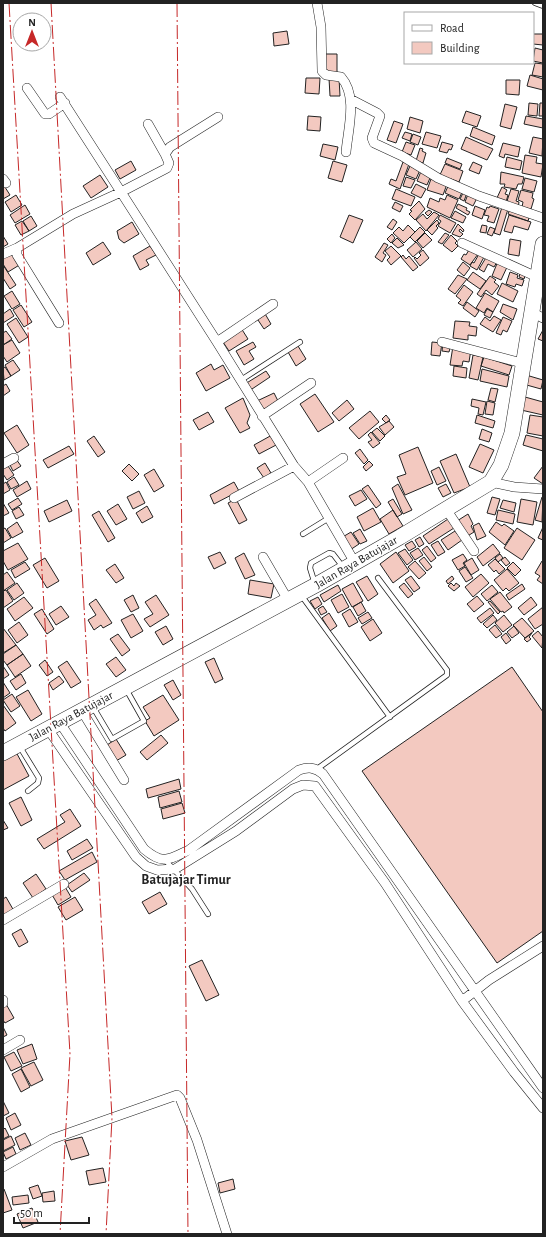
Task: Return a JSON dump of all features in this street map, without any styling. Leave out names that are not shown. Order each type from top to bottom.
[{"type":"highway","name":"Jalan Raya Batujajar","points":[[3,753],[316,585],[488,484],[501,465],[512,433],[522,363],[537,315],[537,277],[543,244]]},
{"type":"street","points":[[317,3],[321,27],[322,71],[326,75],[341,77],[349,89],[350,99],[346,152]]},
{"type":"street","points":[[27,88],[45,114],[48,114],[62,100],[217,342],[294,466],[308,482],[329,518],[349,566]]},
{"type":"street","points":[[350,99],[380,116],[372,138],[374,142],[402,156],[438,178],[479,196],[543,218]]},
{"type":"street","points":[[165,154],[170,147],[218,117]]},
{"type":"street","points":[[3,254],[17,248],[73,214],[121,192],[167,168],[169,163],[148,124]]},
{"type":"street","points":[[462,242],[537,277]]},
{"type":"street","points":[[17,248],[17,255],[59,323]]},
{"type":"street","points":[[217,342],[273,304]]},
{"type":"street","points":[[442,342],[522,363]]},
{"type":"street","points":[[262,416],[312,383]]},
{"type":"street","points":[[3,464],[14,458]]},
{"type":"street","points":[[308,482],[343,458]]},
{"type":"street","points":[[234,498],[294,466]]},
{"type":"street","points":[[488,484],[543,489]]},
{"type":"street","points":[[452,506],[474,551]]},
{"type":"street","points":[[263,557],[294,597]]},
{"type":"street","points":[[87,708],[124,780]]},
{"type":"street","points":[[54,726],[144,849],[156,859],[171,859],[189,850],[299,770],[304,768],[317,769],[323,774],[543,1088]]},
{"type":"street","points":[[54,726],[136,857],[146,866],[157,870],[174,869],[236,831],[303,784],[315,786],[385,883],[462,1001],[514,1072],[543,1108]]},
{"type":"street","points":[[3,920],[64,884]]},
{"type":"street","points":[[462,1001],[474,991],[543,946]]},
{"type":"street","points":[[3,1050],[20,1040]]},
{"type":"street","points":[[3,1167],[52,1139],[177,1096],[180,1098],[197,1140],[227,1234]]},
{"type":"lane","points":[[535,3],[543,6]]},
{"type":"lane","points":[[241,380],[300,342]]},
{"type":"lane","points":[[303,534],[329,518]]},
{"type":"lane","points":[[316,585],[310,568],[311,563],[329,553],[333,554],[349,566]]},
{"type":"lane","points":[[317,769],[447,675],[447,670],[378,578]]},
{"type":"lane","points":[[294,597],[390,717]]},
{"type":"lane","points":[[87,708],[112,739],[144,721],[126,687]]},
{"type":"lane","points":[[19,744],[39,778],[38,783],[28,792]]},
{"type":"lane","points":[[165,860],[192,890],[208,914]]},
{"type":"building","points":[[287,31],[289,44],[274,46],[273,33]]},
{"type":"building","points":[[534,34],[543,34],[543,45],[534,44]]},
{"type":"building","points":[[535,48],[543,50],[543,63],[534,61]]},
{"type":"building","points":[[325,54],[337,54],[337,73],[325,73]]},
{"type":"building","points":[[535,63],[543,64],[543,77],[532,75]]},
{"type":"building","points":[[530,75],[543,79],[543,90],[527,86]]},
{"type":"building","points":[[306,78],[320,78],[319,94],[305,93]]},
{"type":"building","points":[[329,78],[339,78],[340,96],[330,96]]},
{"type":"building","points":[[506,80],[520,80],[519,95],[506,94]]},
{"type":"building","points":[[529,103],[538,104],[537,116],[528,115]]},
{"type":"building","points":[[540,103],[543,103],[543,116],[539,116]]},
{"type":"building","points":[[505,104],[517,107],[511,129],[500,126]]},
{"type":"building","points":[[466,111],[481,116],[477,127],[462,122]]},
{"type":"building","points":[[308,116],[321,117],[320,131],[307,130]]},
{"type":"building","points":[[526,116],[543,119],[543,128],[524,124]]},
{"type":"building","points":[[410,117],[423,121],[420,133],[407,129]]},
{"type":"building","points":[[394,121],[403,124],[396,143],[387,140]]},
{"type":"building","points":[[473,127],[495,136],[492,145],[470,136]]},
{"type":"building","points":[[405,132],[412,134],[410,141],[402,138]]},
{"type":"building","points":[[426,132],[441,136],[437,148],[422,144]]},
{"type":"building","points":[[413,134],[421,137],[418,145],[410,142]]},
{"type":"building","points":[[466,137],[493,149],[487,160],[461,149]]},
{"type":"building","points":[[533,137],[543,139],[542,156],[529,153]]},
{"type":"building","points":[[406,142],[415,145],[411,155],[402,152]]},
{"type":"building","points":[[442,142],[453,145],[451,150],[449,149],[447,153],[439,151]]},
{"type":"building","points":[[503,143],[520,147],[518,157],[505,154],[504,158],[499,156]]},
{"type":"building","points":[[323,144],[338,147],[335,160],[320,156]]},
{"type":"building","points":[[420,148],[426,153],[423,163],[416,161]]},
{"type":"building","points":[[525,155],[537,157],[536,163],[543,164],[541,177],[522,173]]},
{"type":"building","points":[[507,157],[522,161],[520,170],[505,167]]},
{"type":"building","points":[[447,158],[462,164],[460,169],[445,163]]},
{"type":"building","points":[[131,161],[136,170],[120,179],[115,170]]},
{"type":"building","points":[[333,161],[347,165],[342,182],[328,178]]},
{"type":"building","points":[[403,162],[409,164],[400,189],[389,184],[391,179],[396,181]]},
{"type":"building","points":[[473,162],[482,166],[479,174],[469,170]]},
{"type":"building","points":[[445,164],[463,171],[459,182],[451,179],[450,181],[439,177]]},
{"type":"building","points":[[410,166],[420,170],[416,179],[406,175]]},
{"type":"building","points":[[422,169],[430,178],[427,185],[417,181]]},
{"type":"building","points":[[501,172],[524,177],[522,184],[518,184],[516,189],[504,187],[505,184],[500,184]]},
{"type":"building","points":[[100,175],[108,187],[91,198],[83,186]]},
{"type":"building","points":[[406,177],[415,180],[411,188],[403,186]]},
{"type":"building","points":[[525,178],[537,181],[534,192],[522,189]]},
{"type":"building","points":[[431,179],[447,184],[443,195],[427,190]]},
{"type":"building","points":[[3,184],[10,195],[3,199]]},
{"type":"building","points":[[416,184],[426,189],[421,198],[411,193]]},
{"type":"building","points":[[449,184],[463,190],[459,199],[445,193]]},
{"type":"building","points":[[502,187],[507,190],[505,194],[508,195],[506,202],[496,200]]},
{"type":"building","points":[[396,189],[415,197],[411,206],[392,199]]},
{"type":"building","points":[[511,189],[519,191],[516,201],[519,202],[518,208],[506,204]]},
{"type":"building","points":[[521,190],[533,193],[532,198],[534,199],[531,209],[522,207],[523,202],[518,200]]},
{"type":"building","points":[[464,191],[467,193],[464,201],[460,199]]},
{"type":"building","points":[[468,194],[477,198],[473,206],[465,202]]},
{"type":"building","points":[[16,195],[22,205],[11,212],[5,202]]},
{"type":"building","points":[[447,195],[458,200],[450,218],[427,207],[430,198],[439,202],[440,198],[445,200]]},
{"type":"building","points":[[419,201],[425,209],[415,220],[409,214],[412,211],[410,210]]},
{"type":"building","points":[[395,202],[403,206],[400,212],[392,208]]},
{"type":"building","points":[[458,204],[467,208],[466,210],[470,212],[468,215],[456,208]]},
{"type":"building","points":[[25,205],[30,214],[15,223],[10,215]]},
{"type":"building","points":[[475,206],[485,210],[482,219],[472,215]]},
{"type":"building","points":[[490,206],[499,209],[494,223],[487,221],[489,216],[484,215],[487,207],[489,208]]},
{"type":"building","points":[[502,207],[508,209],[500,235],[494,233]]},
{"type":"building","points":[[510,209],[530,215],[528,221],[508,214]]},
{"type":"building","points":[[429,210],[432,212],[428,216],[425,213]]},
{"type":"building","points":[[455,211],[466,217],[463,223],[451,218]]},
{"type":"building","points":[[434,212],[439,215],[426,231],[416,220],[423,214],[427,219]]},
{"type":"building","points":[[349,215],[363,220],[353,243],[340,237]]},
{"type":"building","points":[[440,215],[456,223],[450,233],[438,226],[441,221],[438,219]]},
{"type":"building","points":[[509,215],[531,222],[528,230],[514,226],[512,233],[504,231]]},
{"type":"building","points":[[31,216],[37,226],[29,231],[23,221]]},
{"type":"building","points":[[393,219],[397,222],[392,230],[387,227]]},
{"type":"building","points":[[437,220],[439,223],[436,226],[438,228],[432,235],[427,230]]},
{"type":"building","points":[[22,221],[29,231],[21,235],[15,225]]},
{"type":"building","points":[[132,222],[139,234],[124,243],[119,239],[117,231]]},
{"type":"building","points":[[458,224],[464,230],[463,232],[460,229],[459,231],[463,234],[460,237],[452,234]]},
{"type":"building","points":[[408,225],[415,232],[404,243],[393,233],[399,227],[403,231]]},
{"type":"building","points":[[482,225],[487,226],[486,233],[480,232]]},
{"type":"building","points":[[420,227],[425,232],[415,242],[410,237]]},
{"type":"building","points":[[490,227],[495,229],[492,236],[487,234]]},
{"type":"building","points":[[425,233],[432,240],[423,248],[417,241]]},
{"type":"building","points":[[445,233],[449,235],[442,244],[438,242]]},
{"type":"building","points":[[392,234],[395,238],[391,243],[387,239]]},
{"type":"building","points":[[451,235],[457,241],[455,243],[458,246],[452,252],[443,245]]},
{"type":"building","points":[[3,236],[8,244],[3,247]]},
{"type":"building","points":[[397,238],[404,245],[398,248],[392,243]]},
{"type":"building","points":[[510,239],[521,241],[519,256],[508,254]]},
{"type":"building","points":[[103,242],[111,254],[93,265],[86,253]]},
{"type":"building","points":[[416,242],[422,249],[413,257],[407,250]]},
{"type":"building","points":[[384,243],[388,245],[383,253],[386,255],[382,262],[375,257]]},
{"type":"building","points":[[150,246],[156,255],[146,260],[149,265],[140,270],[133,256]]},
{"type":"building","points":[[391,246],[401,256],[391,265],[387,260],[390,257],[385,251]]},
{"type":"building","points":[[470,248],[478,254],[470,265],[461,259],[464,254],[466,255]]},
{"type":"building","points":[[423,250],[429,258],[420,266],[414,258],[415,257],[417,259],[421,255],[419,253]]},
{"type":"building","points":[[12,251],[21,264],[8,272],[3,264],[3,257]]},
{"type":"building","points":[[479,254],[484,257],[477,270],[470,266],[472,262],[474,263]]},
{"type":"building","points":[[403,255],[406,259],[409,256],[418,267],[413,271],[401,257]]},
{"type":"building","points":[[487,256],[497,262],[494,267],[488,264],[484,272],[479,269]]},
{"type":"building","points":[[498,261],[508,265],[501,280],[492,276]]},
{"type":"building","points":[[463,262],[470,268],[464,276],[457,270]]},
{"type":"building","points":[[3,265],[16,285],[10,289],[3,278]]},
{"type":"building","points":[[519,270],[526,273],[524,279],[519,277],[520,274],[517,273]]},
{"type":"building","points":[[473,272],[486,281],[480,289],[467,280]]},
{"type":"building","points":[[510,272],[518,275],[517,278],[524,280],[522,286],[516,284],[515,287],[506,284]]},
{"type":"building","points":[[458,275],[467,279],[455,294],[448,289]]},
{"type":"building","points":[[490,276],[496,280],[494,282],[499,286],[492,295],[486,290],[481,297],[477,294]]},
{"type":"building","points":[[502,283],[518,291],[513,302],[497,294]]},
{"type":"building","points":[[464,285],[473,292],[463,306],[458,303],[461,300],[456,296]]},
{"type":"building","points":[[12,291],[20,304],[12,309],[4,296]]},
{"type":"building","points":[[485,293],[499,301],[493,312],[487,308],[484,313],[476,308]]},
{"type":"building","points":[[467,302],[479,311],[475,317],[463,308]]},
{"type":"building","points":[[503,304],[517,309],[513,320],[500,312]]},
{"type":"building","points":[[21,305],[32,322],[24,327],[13,310]]},
{"type":"building","points":[[10,309],[14,316],[3,323],[3,314]]},
{"type":"building","points":[[487,309],[493,312],[490,318],[484,315]]},
{"type":"building","points":[[264,312],[271,324],[264,329],[256,317]]},
{"type":"building","points":[[494,316],[501,320],[493,332],[480,324],[485,317],[490,321]]},
{"type":"building","points":[[503,317],[512,321],[507,332],[503,330],[501,335],[496,333]]},
{"type":"building","points":[[16,318],[28,337],[19,343],[7,324]]},
{"type":"building","points":[[455,321],[470,322],[469,326],[477,327],[476,336],[468,335],[468,340],[453,338]]},
{"type":"building","points":[[241,328],[248,339],[229,351],[221,339]]},
{"type":"building","points":[[543,330],[543,341],[538,339]]},
{"type":"building","points":[[6,331],[12,339],[3,345],[3,333]]},
{"type":"building","points":[[12,340],[20,353],[7,362],[3,356],[3,345]]},
{"type":"building","points":[[253,342],[256,347],[249,351],[254,359],[244,365],[236,351]]},
{"type":"building","points":[[432,342],[442,343],[440,356],[431,355]]},
{"type":"building","points":[[443,343],[451,344],[449,352],[442,351]]},
{"type":"building","points":[[298,346],[306,359],[296,366],[288,352]]},
{"type":"building","points":[[453,346],[471,349],[469,362],[463,361],[462,366],[450,365]]},
{"type":"building","points":[[473,355],[483,357],[478,380],[469,378]]},
{"type":"building","points":[[484,357],[512,366],[509,375],[481,366]]},
{"type":"building","points":[[13,360],[20,370],[11,376],[5,365]]},
{"type":"building","points":[[211,364],[214,370],[223,365],[230,378],[206,391],[196,373]]},
{"type":"building","points":[[454,366],[467,368],[466,378],[453,376]]},
{"type":"building","points":[[5,367],[11,376],[4,380],[3,368]]},
{"type":"building","points":[[482,369],[509,376],[507,387],[480,381]]},
{"type":"building","points":[[266,371],[270,377],[249,391],[245,384]]},
{"type":"building","points":[[526,375],[543,380],[541,389],[523,384]]},
{"type":"building","points":[[6,384],[10,391],[3,396],[3,386]]},
{"type":"building","points":[[491,388],[498,389],[495,402],[488,400]]},
{"type":"building","points":[[274,393],[279,403],[262,411],[257,401]]},
{"type":"building","points":[[315,394],[334,422],[318,432],[300,404]]},
{"type":"building","points":[[525,397],[543,402],[543,415],[521,410]]},
{"type":"building","points":[[243,398],[250,415],[247,423],[250,428],[240,433],[225,408]]},
{"type":"building","points":[[472,399],[486,402],[483,415],[478,414],[479,408],[471,406]]},
{"type":"building","points":[[347,400],[354,409],[339,421],[332,413]]},
{"type":"building","points":[[487,401],[495,403],[493,415],[485,414]]},
{"type":"building","points":[[370,411],[379,422],[359,439],[349,428]]},
{"type":"building","points":[[208,412],[214,422],[199,430],[193,420]]},
{"type":"building","points":[[386,415],[390,420],[386,423],[382,419]]},
{"type":"building","points":[[477,415],[495,421],[493,428],[475,423]]},
{"type":"building","points":[[530,415],[543,417],[543,436],[527,433]]},
{"type":"building","points":[[389,421],[394,427],[385,435],[379,427]]},
{"type":"building","points":[[17,425],[29,445],[17,453],[4,433]]},
{"type":"building","points":[[377,428],[385,436],[380,441],[372,432]]},
{"type":"building","points":[[482,429],[492,433],[489,442],[479,439]]},
{"type":"building","points":[[371,432],[380,443],[373,448],[368,442],[372,440],[368,435]]},
{"type":"building","points":[[272,435],[278,444],[259,454],[254,445]]},
{"type":"building","points":[[526,435],[543,439],[543,451],[523,445]]},
{"type":"building","points":[[94,436],[105,452],[98,457],[87,441]]},
{"type":"building","points":[[480,444],[494,450],[483,473],[469,467]]},
{"type":"building","points":[[69,446],[74,454],[48,468],[43,460]]},
{"type":"building","points":[[418,447],[433,483],[405,495],[397,477],[406,474],[399,455]]},
{"type":"building","points":[[360,449],[368,460],[364,464],[355,453]]},
{"type":"building","points":[[456,454],[470,487],[454,493],[440,461]]},
{"type":"building","points":[[16,459],[21,466],[13,471],[9,463]]},
{"type":"building","points":[[369,461],[373,465],[366,471],[363,467]]},
{"type":"building","points":[[6,463],[14,475],[7,480],[3,474],[3,465]]},
{"type":"building","points":[[265,463],[271,473],[264,478],[257,468]]},
{"type":"building","points":[[129,464],[139,474],[132,481],[122,471]]},
{"type":"building","points":[[543,466],[543,484],[534,478]]},
{"type":"building","points":[[439,467],[446,481],[437,485],[431,471]]},
{"type":"building","points":[[154,469],[164,486],[154,492],[144,475]]},
{"type":"building","points":[[14,477],[19,485],[11,489],[7,482]]},
{"type":"building","points":[[27,481],[31,489],[17,497],[13,490]]},
{"type":"building","points":[[6,482],[10,490],[3,494],[3,484]]},
{"type":"building","points":[[234,482],[239,491],[214,504],[210,495]]},
{"type":"building","points":[[398,484],[412,510],[403,514],[392,488]]},
{"type":"building","points":[[446,484],[451,493],[443,497],[438,488]]},
{"type":"building","points":[[368,485],[381,504],[376,508],[362,489]]},
{"type":"building","points":[[361,490],[367,499],[355,506],[349,496]]},
{"type":"building","points":[[139,491],[145,503],[133,509],[127,497]]},
{"type":"building","points":[[492,497],[500,499],[495,515],[487,513]]},
{"type":"building","points":[[543,497],[542,522],[535,520]]},
{"type":"building","points":[[18,498],[22,504],[12,510],[8,504]]},
{"type":"building","points":[[236,499],[247,520],[239,524],[228,503]]},
{"type":"building","points":[[393,499],[402,514],[397,517],[388,502]]},
{"type":"building","points":[[521,499],[537,502],[533,525],[517,522]]},
{"type":"building","points":[[67,500],[72,511],[49,522],[44,511]]},
{"type":"building","points":[[503,500],[516,503],[514,512],[500,508]]},
{"type":"building","points":[[3,503],[9,513],[3,516]]},
{"type":"building","points":[[118,504],[127,519],[116,525],[107,511]]},
{"type":"building","points":[[147,506],[153,517],[142,523],[136,513]]},
{"type":"building","points":[[19,507],[24,515],[16,519],[12,511]]},
{"type":"building","points":[[373,508],[381,522],[364,531],[357,517]]},
{"type":"building","points":[[393,510],[403,526],[389,534],[380,519]]},
{"type":"building","points":[[498,510],[515,514],[513,524],[496,520]]},
{"type":"building","points":[[99,511],[115,538],[108,542],[92,515]]},
{"type":"building","points":[[468,514],[473,524],[471,526],[474,532],[466,537],[457,521]]},
{"type":"building","points":[[448,519],[454,528],[429,544],[423,536]]},
{"type":"building","points":[[17,522],[23,532],[12,538],[7,529]]},
{"type":"building","points":[[496,522],[502,526],[504,524],[514,531],[505,545],[489,532]]},
{"type":"building","points":[[479,523],[486,536],[477,540],[473,526]]},
{"type":"building","points":[[543,527],[543,540],[538,538]]},
{"type":"building","points":[[5,528],[11,538],[3,543],[3,529]]},
{"type":"building","points":[[517,528],[535,540],[522,560],[504,548]]},
{"type":"building","points":[[360,529],[367,541],[360,544],[353,533]]},
{"type":"building","points":[[455,531],[462,540],[448,550],[441,540]]},
{"type":"building","points":[[351,532],[359,544],[350,550],[341,538]]},
{"type":"building","points":[[420,537],[424,544],[419,547],[415,540]]},
{"type":"building","points":[[412,541],[416,547],[409,551],[405,545]]},
{"type":"building","points":[[438,541],[445,552],[438,556],[431,545]]},
{"type":"building","points":[[18,543],[28,559],[8,570],[3,561],[3,551]]},
{"type":"building","points":[[493,544],[500,553],[483,566],[477,557]]},
{"type":"building","points":[[427,546],[436,558],[431,562],[422,550]]},
{"type":"building","points":[[418,548],[423,555],[415,560],[410,553]]},
{"type":"building","points":[[405,549],[413,560],[407,565],[398,553]]},
{"type":"building","points":[[220,552],[226,563],[214,569],[208,557]]},
{"type":"building","points":[[396,552],[409,571],[393,583],[380,564]]},
{"type":"building","points":[[244,553],[255,575],[245,579],[235,558]]},
{"type":"building","points":[[463,554],[467,560],[463,563],[465,566],[458,570],[452,560]]},
{"type":"building","points":[[500,554],[503,558],[498,562],[495,558]]},
{"type":"building","points":[[424,557],[432,567],[427,571],[419,561]]},
{"type":"building","points":[[505,557],[510,563],[506,566],[501,560]]},
{"type":"building","points":[[45,558],[59,581],[47,588],[33,565]]},
{"type":"building","points":[[472,558],[479,570],[471,575],[464,563]]},
{"type":"building","points":[[495,559],[505,569],[499,574],[496,570],[494,572],[488,565]]},
{"type":"building","points":[[415,561],[426,573],[419,579],[408,567]]},
{"type":"building","points":[[542,561],[543,584],[537,580],[540,576],[535,573]]},
{"type":"building","points":[[25,562],[30,569],[15,578],[11,570]]},
{"type":"building","points":[[513,562],[521,570],[515,576],[507,568]]},
{"type":"building","points":[[115,564],[124,578],[116,583],[106,570]]},
{"type":"building","points":[[465,567],[473,578],[466,582],[459,571]]},
{"type":"building","points":[[507,569],[519,583],[509,591],[506,588],[503,591],[494,580]]},
{"type":"building","points":[[7,572],[15,583],[3,591],[3,575]]},
{"type":"building","points":[[481,574],[489,583],[473,597],[465,587]]},
{"type":"building","points":[[367,576],[378,594],[368,601],[356,582]]},
{"type":"building","points":[[411,576],[420,588],[414,592],[405,580]]},
{"type":"building","points":[[452,576],[454,579],[448,584],[446,581]]},
{"type":"building","points":[[250,580],[274,584],[271,598],[248,594]]},
{"type":"building","points":[[17,583],[24,593],[14,600],[7,590]]},
{"type":"building","points":[[353,583],[363,601],[352,607],[342,589]]},
{"type":"building","points":[[404,583],[413,594],[408,598],[399,587]]},
{"type":"building","points":[[451,583],[454,586],[456,583],[460,586],[454,591],[448,586]]},
{"type":"building","points":[[522,584],[525,589],[509,600],[506,595]]},
{"type":"building","points":[[338,585],[341,591],[324,602],[320,595]]},
{"type":"building","points":[[492,585],[498,592],[487,601],[481,594]]},
{"type":"building","points":[[6,590],[13,601],[3,608],[3,591]]},
{"type":"building","points":[[500,592],[512,607],[504,613],[503,611],[501,612],[490,599]]},
{"type":"building","points":[[342,594],[349,607],[338,613],[331,600]]},
{"type":"building","points":[[133,595],[139,608],[131,612],[124,600]]},
{"type":"building","points":[[156,595],[169,615],[150,627],[144,619],[153,614],[145,602]]},
{"type":"building","points":[[477,596],[484,604],[474,612],[467,604]]},
{"type":"building","points":[[24,597],[33,608],[15,621],[7,609]]},
{"type":"building","points":[[318,597],[322,604],[315,609],[310,601]]},
{"type":"building","points":[[531,597],[537,605],[524,615],[518,608]]},
{"type":"building","points":[[96,599],[112,623],[103,628],[101,625],[94,630],[88,620],[96,615],[89,604]]},
{"type":"building","points":[[490,601],[500,612],[498,614],[488,602]]},
{"type":"building","points":[[361,602],[366,611],[358,616],[353,607]]},
{"type":"building","points":[[61,606],[69,617],[56,625],[49,614]]},
{"type":"building","points":[[323,606],[327,612],[321,615],[318,609]]},
{"type":"building","points":[[543,607],[543,624],[535,629],[528,619]]},
{"type":"building","points":[[490,608],[494,613],[481,623],[477,618]]},
{"type":"building","points":[[42,609],[54,629],[47,634],[34,614]]},
{"type":"building","points":[[350,609],[358,622],[349,627],[342,614]]},
{"type":"building","points":[[368,612],[372,618],[362,624],[358,618]]},
{"type":"building","points":[[329,613],[337,626],[330,631],[322,618]]},
{"type":"building","points":[[133,614],[143,631],[131,638],[121,620]]},
{"type":"building","points":[[493,615],[497,620],[487,628],[483,624]]},
{"type":"building","points":[[504,615],[512,625],[503,632],[495,623]]},
{"type":"building","points":[[522,618],[534,631],[525,638],[513,625]]},
{"type":"building","points":[[373,619],[382,633],[370,641],[361,627]]},
{"type":"building","points":[[19,622],[28,635],[17,643],[8,630]]},
{"type":"building","points":[[495,625],[502,634],[496,638],[489,630]]},
{"type":"building","points":[[166,626],[173,639],[163,645],[155,632]]},
{"type":"building","points":[[514,626],[519,633],[512,638],[507,632]]},
{"type":"building","points":[[3,628],[16,645],[3,653]]},
{"type":"building","points":[[538,631],[543,637],[542,648],[532,636]]},
{"type":"building","points":[[506,633],[511,640],[506,644],[501,637]]},
{"type":"building","points":[[532,633],[529,637],[531,639],[527,642],[524,639]]},
{"type":"building","points":[[118,634],[130,650],[122,656],[110,639]]},
{"type":"building","points":[[16,645],[23,654],[7,665],[3,660],[3,654]]},
{"type":"building","points":[[23,654],[31,666],[15,677],[7,665]]},
{"type":"building","points":[[116,657],[126,670],[116,677],[106,664]]},
{"type":"building","points":[[214,658],[223,679],[215,683],[205,662]]},
{"type":"building","points":[[45,660],[53,672],[47,676],[39,665]]},
{"type":"building","points":[[67,661],[81,682],[71,688],[58,667]]},
{"type":"building","points":[[3,666],[9,675],[3,679]]},
{"type":"building","points":[[512,667],[543,712],[543,931],[497,963],[362,771]]},
{"type":"building","points":[[21,674],[26,683],[16,690],[10,681]]},
{"type":"building","points":[[59,676],[64,682],[53,690],[49,683]]},
{"type":"building","points":[[173,680],[181,695],[173,700],[164,685]]},
{"type":"building","points":[[3,682],[10,693],[3,698]]},
{"type":"building","points":[[28,690],[42,714],[31,721],[16,697]]},
{"type":"building","points":[[12,694],[20,706],[11,712],[3,700]]},
{"type":"building","points":[[163,695],[179,720],[154,736],[145,721],[150,718],[143,707]]},
{"type":"building","points":[[3,705],[16,723],[5,731],[3,728]]},
{"type":"building","points":[[161,735],[168,743],[147,760],[140,752]]},
{"type":"building","points":[[116,739],[126,755],[116,761],[107,745]]},
{"type":"building","points":[[16,752],[29,776],[3,790],[3,759]]},
{"type":"building","points":[[179,779],[181,789],[148,798],[146,789]]},
{"type":"building","points":[[179,791],[182,802],[160,808],[158,797]]},
{"type":"building","points":[[21,797],[32,820],[21,826],[9,803]]},
{"type":"building","points":[[182,803],[185,813],[163,819],[161,809]]},
{"type":"building","points":[[70,809],[81,826],[44,849],[37,839],[65,822],[60,815]]},
{"type":"building","points":[[3,820],[8,828],[3,830]]},
{"type":"building","points":[[87,839],[93,848],[72,860],[67,851]]},
{"type":"building","points":[[92,852],[97,862],[65,880],[59,871]]},
{"type":"building","points":[[84,873],[90,880],[72,892],[67,885]]},
{"type":"building","points":[[36,874],[46,889],[33,898],[23,883]]},
{"type":"building","points":[[64,885],[71,897],[58,905],[51,893]]},
{"type":"building","points":[[160,892],[167,904],[149,914],[142,902]]},
{"type":"building","points":[[6,897],[14,911],[3,917],[3,899]]},
{"type":"building","points":[[75,897],[83,910],[66,920],[58,907]]},
{"type":"building","points":[[21,929],[28,942],[19,947],[12,934]]},
{"type":"building","points":[[202,960],[219,995],[206,1001],[189,966]]},
{"type":"building","points":[[6,1004],[14,1018],[5,1023],[3,1020],[3,1006]]},
{"type":"building","points":[[3,1027],[7,1035],[3,1037]]},
{"type":"building","points":[[32,1044],[37,1059],[23,1064],[17,1050]]},
{"type":"building","points":[[14,1052],[22,1066],[11,1071],[4,1057]]},
{"type":"building","points":[[34,1062],[43,1080],[31,1086],[21,1068]]},
{"type":"building","points":[[21,1069],[30,1087],[21,1092],[12,1074]]},
{"type":"building","points":[[3,1101],[9,1113],[3,1116]]},
{"type":"building","points":[[15,1113],[21,1125],[11,1130],[6,1118]]},
{"type":"building","points":[[5,1128],[9,1136],[3,1139],[3,1130]]},
{"type":"building","points":[[25,1133],[31,1145],[20,1150],[15,1138]]},
{"type":"building","points":[[11,1136],[15,1145],[3,1151],[3,1140]]},
{"type":"building","points":[[82,1137],[89,1155],[71,1160],[65,1141]]},
{"type":"building","points":[[13,1147],[16,1154],[6,1159],[3,1152]]},
{"type":"building","points":[[103,1168],[106,1182],[89,1185],[86,1171]]},
{"type":"building","points":[[233,1179],[235,1189],[220,1193],[218,1183]]},
{"type":"building","points":[[38,1185],[42,1196],[33,1199],[29,1188]]},
{"type":"building","points":[[4,1189],[12,1210],[3,1213],[3,1190]]},
{"type":"building","points":[[54,1191],[55,1201],[43,1202],[42,1193]]},
{"type":"building","points":[[28,1195],[29,1203],[13,1205],[12,1197]]},
{"type":"building","points":[[32,1208],[38,1222],[23,1228],[17,1214]]},
{"type":"power","points":[[9,3],[70,1054],[60,1234]]},
{"type":"power","points":[[51,3],[112,1118],[106,1234]]},
{"type":"power","points":[[177,3],[188,1234]]},
{"type":"district","name":"Batujajar Timur","points":[[186,879]]}]
